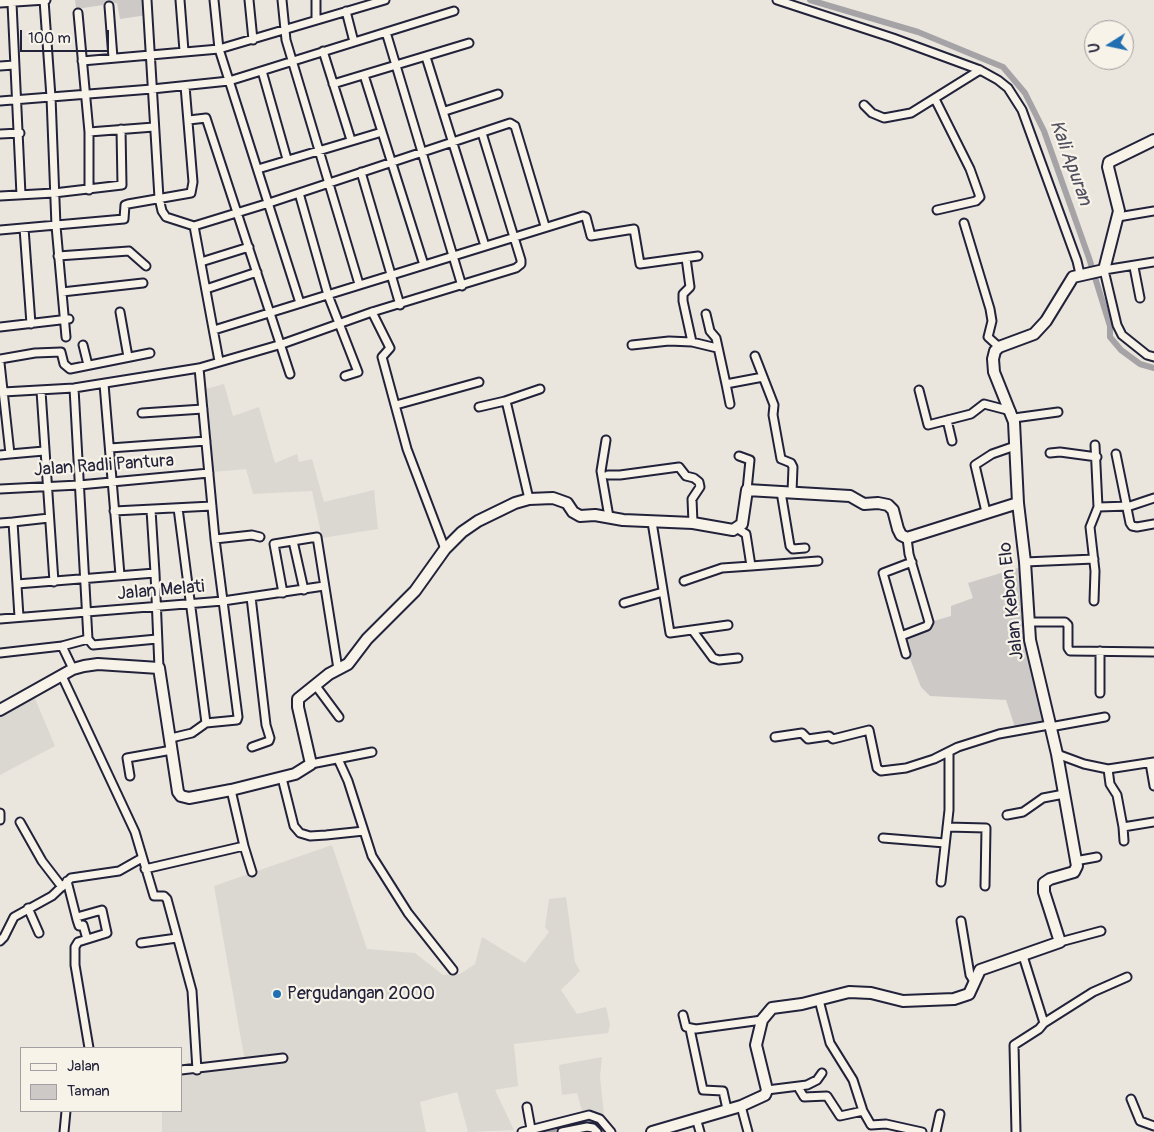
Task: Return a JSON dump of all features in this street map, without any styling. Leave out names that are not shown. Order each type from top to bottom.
[{"type":"street","points":[[0,3],[45,0],[54,194],[58,256],[67,320],[66,337]]},
{"type":"street","points":[[147,0],[159,198],[162,211],[166,217],[194,226],[330,184],[510,123],[515,126],[545,226]]},
{"type":"street","points":[[180,0],[184,51]]},
{"type":"street","points":[[214,0],[219,49],[300,303]]},
{"type":"street","points":[[249,0],[253,40]]},
{"type":"street","points":[[282,0],[284,30],[292,63],[318,151],[330,184],[358,284]]},
{"type":"street","points":[[316,0],[316,19]]},
{"type":"street","points":[[82,61],[219,49],[385,0]]},
{"type":"street","points":[[777,0],[893,38],[980,70],[1008,88],[1022,110],[1082,274]]},
{"type":"street","points":[[12,3],[14,65],[20,133],[21,195]]},
{"type":"street","points":[[109,6],[113,58]]},
{"type":"street","points":[[0,101],[185,86],[229,80],[292,63],[323,51],[454,11]]},
{"type":"street","points":[[346,12],[354,42]]},
{"type":"street","points":[[78,14],[89,132],[90,190]]},
{"type":"street","points":[[386,32],[462,286]]},
{"type":"street","points":[[333,84],[469,43]]},
{"type":"street","points":[[323,51],[351,140]]},
{"type":"street","points":[[426,57],[445,111],[485,246]]},
{"type":"street","points":[[0,66],[14,65]]},
{"type":"street","points":[[864,105],[872,113],[884,118],[911,113],[980,70]]},
{"type":"street","points":[[262,71],[286,159]]},
{"type":"street","points":[[364,75],[424,265]]},
{"type":"street","points":[[0,230],[124,219],[126,204],[191,193],[189,120],[185,86]]},
{"type":"street","points":[[445,111],[498,94]]},
{"type":"street","points":[[935,99],[970,169],[980,197],[976,201],[937,210]]},
{"type":"street","points":[[189,120],[206,118],[282,344],[290,374]]},
{"type":"street","points":[[89,132],[154,127]]},
{"type":"street","points":[[0,196],[54,194],[122,185],[121,129]]},
{"type":"street","points":[[258,169],[286,159],[382,132]]},
{"type":"street","points":[[0,134],[20,133]]},
{"type":"street","points":[[4,392],[74,388],[199,368],[339,326],[372,312],[462,286],[520,266],[521,260],[482,133]]},
{"type":"street","points":[[1154,140],[1109,162],[1108,167],[1118,204],[1118,217],[1102,271],[1122,335],[1147,355],[1154,357]]},
{"type":"street","points":[[361,172],[400,305]]},
{"type":"street","points":[[299,193],[328,295],[358,372],[346,376]]},
{"type":"street","points":[[1118,217],[1154,211]]},
{"type":"street","points":[[214,330],[545,226],[584,216],[591,236],[634,229],[640,264],[698,256]]},
{"type":"street","points":[[964,222],[990,309],[992,321],[988,337],[999,347],[1034,334],[1046,321],[1071,280],[1082,274],[1154,262]]},
{"type":"street","points":[[194,226],[219,361]]},
{"type":"street","points":[[24,228],[31,324]]},
{"type":"street","points":[[201,262],[249,247]]},
{"type":"street","points":[[58,256],[130,251],[146,266]]},
{"type":"street","points":[[686,258],[690,287],[683,294],[692,342]]},
{"type":"street","points":[[1134,266],[1140,298]]},
{"type":"street","points":[[206,289],[257,272]]},
{"type":"street","points":[[62,292],[143,283]]},
{"type":"street","points":[[120,312],[128,356]]},
{"type":"street","points":[[372,312],[390,348],[382,356],[407,449],[445,549]]},
{"type":"street","points":[[706,314],[710,331],[716,338],[730,404]]},
{"type":"street","points":[[0,327],[67,320]]},
{"type":"street","points":[[632,345],[669,341],[692,342],[717,348]]},
{"type":"street","points":[[83,345],[88,366]]},
{"type":"street","name":"Jalan Kebon Elo","points":[[999,347],[995,351],[994,372],[1013,414],[1028,622],[1057,754],[1076,861]]},
{"type":"street","points":[[10,454],[0,361],[35,353],[61,352],[64,364],[70,369],[150,353]]},
{"type":"street","points":[[755,356],[774,405],[773,415],[781,459],[791,463],[793,467],[787,492],[790,546],[793,548],[806,548]]},
{"type":"street","points":[[171,738],[192,733],[206,723],[237,720],[238,716],[215,539],[199,368]]},
{"type":"street","points":[[726,384],[764,378]]},
{"type":"street","points":[[396,405],[479,382]]},
{"type":"street","points":[[104,384],[120,575]]},
{"type":"street","points":[[74,388],[88,639],[93,645],[157,639]]},
{"type":"street","points":[[479,407],[505,401],[540,389]]},
{"type":"street","points":[[919,390],[927,424],[971,414],[984,404],[1013,414],[1058,412]]},
{"type":"street","points":[[41,391],[54,582]]},
{"type":"street","points":[[505,401],[515,434],[529,499]]},
{"type":"street","points":[[142,413],[203,409]]},
{"type":"street","points":[[947,420],[952,440]]},
{"type":"street","points":[[606,440],[601,471],[609,517]]},
{"type":"street","points":[[110,448],[206,441]]},
{"type":"street","points":[[1094,601],[1094,559],[1090,527],[1098,508],[1095,445]]},
{"type":"street","points":[[986,512],[975,465],[992,454],[1015,446]]},
{"type":"street","points":[[0,455],[44,451]]},
{"type":"street","points":[[1050,453],[1060,452],[1097,457]]},
{"type":"street","points":[[1116,454],[1130,523],[1132,526],[1154,524]]},
{"type":"street","points":[[738,529],[742,524],[750,460],[739,456]]},
{"type":"street","points":[[608,475],[679,467],[686,476],[700,482],[700,487],[692,499],[693,523]]},
{"type":"street","name":"Jalan Radli Pantura","points":[[0,489],[47,485],[80,485],[209,473]]},
{"type":"street","points":[[747,490],[850,496],[864,504],[882,503],[893,510],[898,529],[901,535],[907,538],[1018,502]]},
{"type":"street","points":[[311,764],[297,703],[298,700],[329,674],[348,664],[367,639],[414,591],[445,549],[478,521],[515,503],[529,499],[553,498],[567,503],[573,512],[580,516],[595,514],[623,520],[693,523],[738,529],[746,534],[751,566]]},
{"type":"street","points":[[1098,508],[1128,506],[1154,498]]},
{"type":"street","points":[[114,512],[212,506]]},
{"type":"street","points":[[178,508],[206,723]]},
{"type":"street","points":[[151,510],[159,668],[178,792],[181,796],[189,798],[231,790],[282,778],[300,772],[311,764],[372,752]]},
{"type":"street","points":[[0,523],[49,518]]},
{"type":"street","points":[[13,522],[19,617]]},
{"type":"street","points":[[652,522],[670,633],[728,625]]},
{"type":"street","points":[[215,539],[260,537]]},
{"type":"street","points":[[283,594],[274,544],[317,537],[338,669]]},
{"type":"street","points":[[901,636],[927,626],[929,622],[907,538]]},
{"type":"street","points":[[293,541],[304,590]]},
{"type":"street","points":[[1025,562],[1094,559]]},
{"type":"street","points":[[684,581],[722,568],[818,561]]},
{"type":"street","points":[[906,654],[883,573],[912,562]]},
{"type":"street","points":[[17,584],[155,573]]},
{"type":"street","name":"Jalan Melati","points":[[0,619],[223,601],[283,594],[324,586]]},
{"type":"street","points":[[624,603],[663,592]]},
{"type":"street","points":[[251,597],[266,725],[270,738],[269,741],[252,747]]},
{"type":"street","points":[[1028,622],[1065,622],[1068,625],[1068,650],[1154,652]]},
{"type":"street","points":[[693,631],[713,658],[719,660],[738,658]]},
{"type":"street","points":[[0,653],[62,646],[88,639]]},
{"type":"street","points":[[62,646],[73,669]]},
{"type":"street","points":[[1100,651],[1100,693]]},
{"type":"street","points":[[0,710],[73,669],[93,664],[159,668]]},
{"type":"street","points":[[62,676],[135,832],[154,896],[166,896],[192,991],[196,1070]]},
{"type":"street","points":[[316,686],[339,716]]},
{"type":"street","points":[[775,737],[802,733],[808,739],[829,736],[833,739],[869,730],[877,768],[881,771],[906,768],[949,753],[958,747],[999,734],[1105,717]]},
{"type":"street","points":[[130,776],[127,758],[172,750]]},
{"type":"street","points":[[941,882],[950,782],[949,753]]},
{"type":"street","points":[[1057,754],[1084,764],[1108,769],[1152,762],[1154,786]]},
{"type":"street","points":[[338,758],[372,856],[381,873],[423,933],[453,970]]},
{"type":"street","points":[[1108,769],[1110,784],[1117,795],[1124,841]]},
{"type":"street","points":[[282,778],[294,826],[300,833],[310,836],[364,831]]},
{"type":"street","points":[[231,790],[252,872]]},
{"type":"street","points":[[1007,815],[1023,812],[1043,798],[1064,794]]},
{"type":"street","points":[[0,813],[0,820]]},
{"type":"street","points":[[20,822],[42,861],[65,884],[78,917],[79,926],[83,925],[87,939]]},
{"type":"street","points":[[1123,827],[1154,822]]},
{"type":"street","points":[[947,827],[986,828],[985,886]]},
{"type":"street","points":[[883,838],[945,843]]},
{"type":"street","points":[[145,869],[244,846]]},
{"type":"street","points":[[1060,942],[1043,885],[1050,879],[1076,871],[1076,861],[1097,857]]},
{"type":"street","points":[[0,941],[14,917],[52,896],[65,884],[79,876],[119,871],[142,858]]},
{"type":"street","points":[[28,908],[38,934]]},
{"type":"street","points":[[78,917],[102,910],[107,933],[76,944],[75,956],[89,1047]]},
{"type":"street","points":[[961,922],[970,975],[975,983]]},
{"type":"street","points":[[652,1132],[741,1106],[765,1095],[766,1090],[756,1045],[762,1020],[772,1008],[819,1000],[838,993],[861,992],[878,994],[893,1000],[943,1001],[969,994],[980,970],[1060,942],[1101,931]]},
{"type":"street","points":[[141,943],[177,938]]},
{"type":"street","points":[[1023,956],[1044,1023]]},
{"type":"street","points":[[1016,1132],[1014,1045],[1039,1029],[1044,1023],[1093,992],[1126,977]]},
{"type":"street","points":[[819,1000],[830,1044],[853,1080],[863,1111],[871,1125],[886,1124],[922,1132]]},
{"type":"street","points":[[683,1015],[686,1026],[690,1029],[703,1090],[723,1091],[728,1109]]},
{"type":"street","points":[[690,1029],[762,1020]]},
{"type":"street","points":[[182,1070],[196,1070],[283,1058]]},
{"type":"street","points":[[766,1090],[798,1087],[817,1080],[822,1073]]},
{"type":"street","points":[[798,1087],[804,1097],[827,1096],[840,1116],[863,1111]]},
{"type":"street","points":[[1131,1099],[1140,1121],[1154,1126]]},
{"type":"street","points":[[741,1106],[748,1132]]},
{"type":"street","points":[[527,1107],[532,1129]]},
{"type":"street","points":[[64,1132],[66,1112]]},
{"type":"street","points":[[936,1132],[940,1114]]},
{"type":"street","points":[[522,1132],[589,1115],[600,1119],[611,1132]]},
{"type":"street","points":[[696,1118],[700,1132]]},
{"type":"street","points":[[562,1132],[591,1127],[596,1132]]},
{"type":"shaded area","points":[[224,384],[233,416],[259,407],[275,463],[297,454],[299,462],[312,459],[324,502],[374,490],[378,529],[322,538],[312,491],[253,494],[246,469],[213,472],[206,389]]},
{"type":"shaded area","points":[[34,696],[55,746],[0,775],[0,713]]},
{"type":"shaded area","points":[[332,845],[367,949],[415,953],[443,975],[460,974],[475,964],[482,937],[525,963],[549,932],[545,927],[549,899],[566,897],[575,962],[580,971],[561,990],[577,1014],[606,1007],[610,1025],[608,1033],[514,1044],[518,1086],[495,1090],[514,1130],[468,1132],[457,1092],[420,1102],[426,1132],[162,1132],[162,1112],[182,1112],[182,1074],[245,1062],[214,886]]},
{"type":"shaded area","points":[[602,1057],[600,1077],[604,1114],[582,1111],[577,1093],[562,1095],[559,1065]]},
{"type":"green space","points":[[75,0],[147,0],[147,15],[120,19],[117,3],[76,9]]},
{"type":"green space","points":[[1024,566],[1025,591],[1049,728],[1018,736],[1006,700],[930,696],[921,687],[904,643],[906,629],[951,616],[951,606],[973,598],[968,583]]},
{"type":"waterway","name":"Kali Apuran","points":[[810,0],[918,32],[1003,67],[1025,93],[1044,131],[1089,258],[1110,326],[1110,337],[1121,350],[1140,364],[1154,368]]},
{"type":"waterway","points":[[542,1132],[590,1120],[599,1125],[602,1132]]},
{"type":"place","name":"Pergudangan 2000","points":[[277,994]]}]
